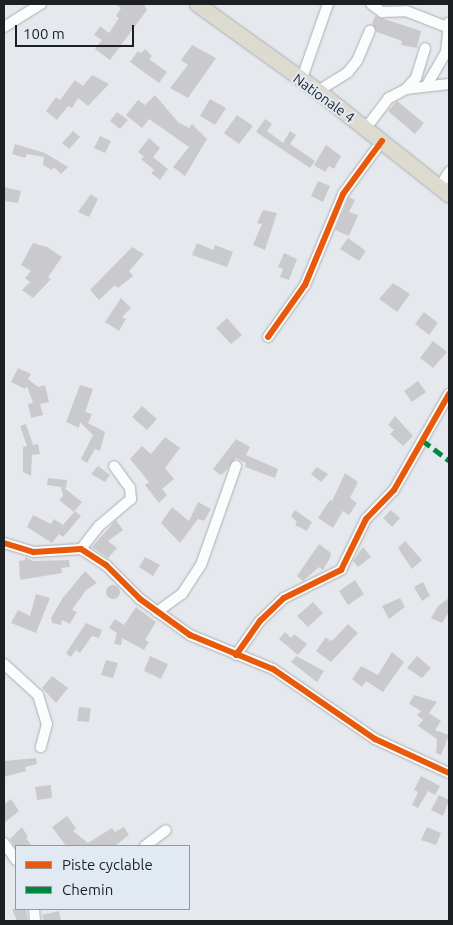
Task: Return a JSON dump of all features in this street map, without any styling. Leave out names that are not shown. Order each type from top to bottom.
[{"type":"highway","name":"Nationale 4","points":[[197,4],[301,81],[318,91],[445,191]]},
{"type":"street","points":[[4,27],[41,4]]},
{"type":"street","points":[[301,81],[328,4]]},
{"type":"street","points":[[371,4],[382,12],[406,11],[448,24],[446,52],[427,85]]},
{"type":"street","points":[[318,91],[348,72],[357,61],[370,31]]},
{"type":"street","points":[[406,89],[416,78],[425,48]]},
{"type":"street","points":[[366,128],[389,98],[406,89],[427,85],[449,84]]},
{"type":"street","points":[[268,337],[306,285],[343,194],[382,141]]},
{"type":"street","points":[[445,191],[449,172]]},
{"type":"street","points":[[236,655],[260,621],[284,598],[341,570],[366,518],[394,490],[449,394]]},
{"type":"street","points":[[81,548],[99,526],[131,498],[130,488],[114,466]]},
{"type":"street","points":[[157,612],[182,594],[201,565],[236,466]]},
{"type":"street","points":[[4,544],[34,552],[81,548],[106,565],[157,612],[190,635],[288,678],[375,740],[449,773]]},
{"type":"street","points":[[4,664],[38,695],[47,724],[41,747]]},
{"type":"street","points":[[146,845],[166,830]]},
{"type":"street","points":[[4,843],[15,859]]},
{"type":"building","points":[[115,4],[144,4],[147,10],[110,60],[95,49],[102,40],[94,35],[100,26],[109,33],[119,18],[116,16],[121,8]]},
{"type":"building","points":[[375,16],[421,31],[417,48],[401,45],[402,41],[377,32],[372,24]]},
{"type":"building","points":[[192,45],[216,58],[188,98],[170,88],[188,65],[181,60]]},
{"type":"building","points":[[145,49],[152,56],[149,59],[167,72],[159,83],[130,62],[138,51],[141,53]]},
{"type":"building","points":[[92,75],[109,84],[88,106],[78,98],[72,108],[68,106],[57,120],[46,111],[56,97],[60,100],[75,80],[83,86]]},
{"type":"building","points":[[155,95],[178,122],[189,128],[192,124],[207,139],[185,176],[173,167],[189,147],[149,119],[142,128],[126,115],[138,100],[145,105]]},
{"type":"building","points":[[210,99],[226,108],[215,125],[200,116]]},
{"type":"building","points":[[397,101],[424,123],[415,134],[388,111]]},
{"type":"building","points":[[117,112],[128,120],[120,129],[110,121]]},
{"type":"building","points":[[237,115],[253,126],[239,144],[224,133]]},
{"type":"building","points":[[265,119],[272,124],[267,131],[283,143],[290,131],[296,135],[290,144],[315,161],[310,168],[256,132]]},
{"type":"building","points":[[73,131],[80,137],[69,149],[62,143]]},
{"type":"building","points":[[100,136],[111,141],[105,153],[94,148]]},
{"type":"building","points":[[149,138],[160,148],[153,157],[168,169],[160,180],[151,173],[154,170],[141,159],[144,157],[138,152]]},
{"type":"building","points":[[15,144],[45,153],[68,167],[61,174],[54,167],[52,170],[43,165],[44,157],[27,154],[25,158],[12,154]]},
{"type":"building","points":[[326,145],[341,156],[334,169],[329,166],[325,172],[314,165]]},
{"type":"building","points":[[318,181],[330,186],[323,202],[311,196]]},
{"type":"building","points":[[4,187],[21,191],[18,203],[4,201]]},
{"type":"building","points":[[91,194],[98,199],[89,217],[78,212]]},
{"type":"building","points":[[349,197],[355,200],[349,212],[358,215],[349,236],[335,230]]},
{"type":"building","points":[[263,210],[277,213],[265,250],[253,245],[262,224],[257,223]]},
{"type":"building","points":[[348,238],[366,251],[359,261],[340,249]]},
{"type":"building","points":[[33,243],[47,247],[62,257],[48,277],[51,279],[33,298],[22,290],[30,282],[25,278],[31,271],[21,265]]},
{"type":"building","points":[[197,243],[213,250],[215,245],[233,252],[227,267],[192,255]]},
{"type":"building","points":[[132,247],[144,254],[129,271],[133,276],[118,288],[115,285],[99,300],[90,290]]},
{"type":"building","points":[[284,253],[297,259],[289,280],[280,277],[283,269],[278,267]]},
{"type":"building","points":[[393,283],[410,294],[397,312],[379,299]]},
{"type":"building","points":[[121,298],[131,308],[122,317],[126,319],[119,331],[105,322]]},
{"type":"building","points":[[424,312],[438,323],[429,335],[415,324]]},
{"type":"building","points":[[227,318],[242,335],[231,344],[216,328]]},
{"type":"building","points":[[433,341],[447,352],[433,368],[420,358]]},
{"type":"building","points":[[18,368],[31,374],[28,379],[38,387],[45,385],[49,402],[40,404],[43,415],[31,418],[28,404],[33,403],[27,386],[25,389],[11,382]]},
{"type":"building","points":[[418,381],[426,392],[412,402],[404,391]]},
{"type":"building","points":[[80,385],[93,389],[85,412],[92,414],[88,423],[105,432],[100,451],[95,449],[87,463],[81,459],[93,435],[80,422],[79,428],[66,422]]},
{"type":"building","points":[[142,406],[157,419],[147,430],[132,417]]},
{"type":"building","points":[[395,416],[413,436],[403,446],[390,434],[394,430],[388,425]]},
{"type":"building","points":[[26,424],[33,445],[38,444],[40,454],[32,455],[31,476],[23,472],[23,447],[27,446],[20,426]]},
{"type":"building","points":[[165,437],[180,448],[165,468],[174,479],[162,489],[167,495],[159,503],[145,485],[149,482],[130,459],[142,446],[151,454]]},
{"type":"building","points":[[236,439],[250,447],[246,455],[278,469],[275,478],[245,467],[246,463],[236,458],[224,473],[220,475],[213,469]]},
{"type":"building","points":[[98,466],[110,475],[105,482],[91,474]]},
{"type":"building","points":[[317,467],[328,474],[321,482],[311,474]]},
{"type":"building","points":[[345,473],[358,482],[350,498],[357,503],[349,515],[343,511],[333,528],[318,518],[330,500],[332,501]]},
{"type":"building","points":[[48,478],[67,480],[66,488],[63,487],[82,502],[74,512],[59,500],[63,496],[61,487],[47,485]]},
{"type":"building","points":[[198,502],[211,509],[204,521],[198,519],[180,543],[161,523],[172,507],[189,521]]},
{"type":"building","points":[[295,510],[312,522],[307,531],[295,525],[297,522],[291,516]]},
{"type":"building","points":[[391,510],[400,518],[392,527],[383,518]]},
{"type":"building","points":[[75,511],[81,516],[63,537],[59,534],[52,543],[27,527],[33,515],[51,524],[54,519],[63,525]]},
{"type":"building","points":[[116,520],[123,530],[108,541],[117,548],[108,558],[92,547]]},
{"type":"building","points":[[405,541],[422,560],[412,569],[398,548]]},
{"type":"building","points":[[319,544],[331,553],[330,558],[323,570],[319,567],[303,581],[297,576]]},
{"type":"building","points":[[363,547],[371,557],[358,567],[353,561]]},
{"type":"building","points":[[25,557],[33,561],[69,560],[70,567],[61,568],[62,573],[20,580],[19,561],[25,560]]},
{"type":"building","points":[[145,557],[160,565],[153,576],[139,567]]},
{"type":"building","points":[[85,571],[97,583],[86,590],[72,610],[77,612],[70,624],[62,620],[61,625],[52,623],[51,618],[62,599]]},
{"type":"building","points":[[355,580],[364,594],[348,605],[339,591]]},
{"type":"building","points":[[423,582],[430,596],[422,601],[414,587]]},
{"type":"building","points":[[113,585],[118,587],[120,592],[118,597],[113,599],[108,597],[106,592],[108,587]]},
{"type":"building","points":[[36,594],[50,598],[36,633],[11,623],[18,610],[30,616]]},
{"type":"building","points":[[400,598],[405,607],[389,619],[382,606]]},
{"type":"building","points":[[449,598],[449,612],[442,623],[431,618],[438,606]]},
{"type":"building","points":[[313,602],[323,613],[308,627],[297,616]]},
{"type":"building","points":[[136,607],[156,622],[145,640],[149,642],[144,650],[122,638],[121,645],[114,644],[117,633],[109,628],[115,619],[124,625]]},
{"type":"building","points":[[86,623],[102,630],[99,638],[92,636],[80,653],[76,650],[71,657],[66,653]]},
{"type":"building","points":[[348,624],[358,633],[331,662],[316,651],[326,637],[330,641],[334,639]]},
{"type":"building","points":[[285,632],[291,638],[294,634],[307,644],[298,655],[279,639]]},
{"type":"building","points":[[392,652],[404,662],[383,692],[366,681],[362,687],[352,679],[361,666],[378,675]]},
{"type":"building","points":[[150,656],[168,664],[161,679],[144,671]]},
{"type":"building","points":[[296,656],[324,671],[317,682],[291,662]]},
{"type":"building","points":[[417,656],[431,668],[422,678],[407,668]]},
{"type":"building","points":[[106,660],[118,663],[113,678],[101,675]]},
{"type":"building","points":[[52,676],[68,688],[56,703],[42,688]]},
{"type":"building","points":[[414,695],[437,702],[429,713],[441,721],[435,730],[449,735],[441,755],[436,753],[437,739],[418,726],[423,720],[417,715],[421,711],[409,704]]},
{"type":"building","points":[[79,707],[91,708],[89,722],[77,721]]},
{"type":"building","points":[[36,758],[37,764],[25,767],[26,771],[4,777],[4,761]]},
{"type":"building","points":[[421,776],[440,786],[435,795],[428,791],[418,808],[412,805],[418,792],[414,790]]},
{"type":"building","points":[[51,785],[52,798],[37,800],[35,787]]},
{"type":"building","points":[[439,795],[449,800],[443,816],[431,810]]},
{"type":"building","points":[[11,799],[19,811],[4,823],[4,804]]},
{"type":"building","points":[[67,816],[76,828],[73,831],[88,843],[112,828],[115,832],[124,827],[129,835],[116,845],[65,845],[52,827]]},
{"type":"building","points":[[22,827],[31,845],[15,845],[15,847],[10,839]]},
{"type":"building","points":[[427,827],[441,833],[436,845],[421,840]]},
{"type":"building","points":[[12,909],[26,910],[28,921],[17,921]]},
{"type":"building","points":[[59,911],[61,921],[44,921],[42,915]]},
{"type":"marked path","points":[[422,440],[449,460]]},
{"type":"cycle path","points":[[268,337],[305,285],[343,194],[382,141]]},
{"type":"cycle path","points":[[236,655],[260,621],[284,598],[341,570],[366,519],[394,490],[449,394]]},
{"type":"cycle path","points":[[4,543],[34,552],[81,549],[106,565],[140,599],[190,635],[273,669],[375,739],[449,773]]}]
